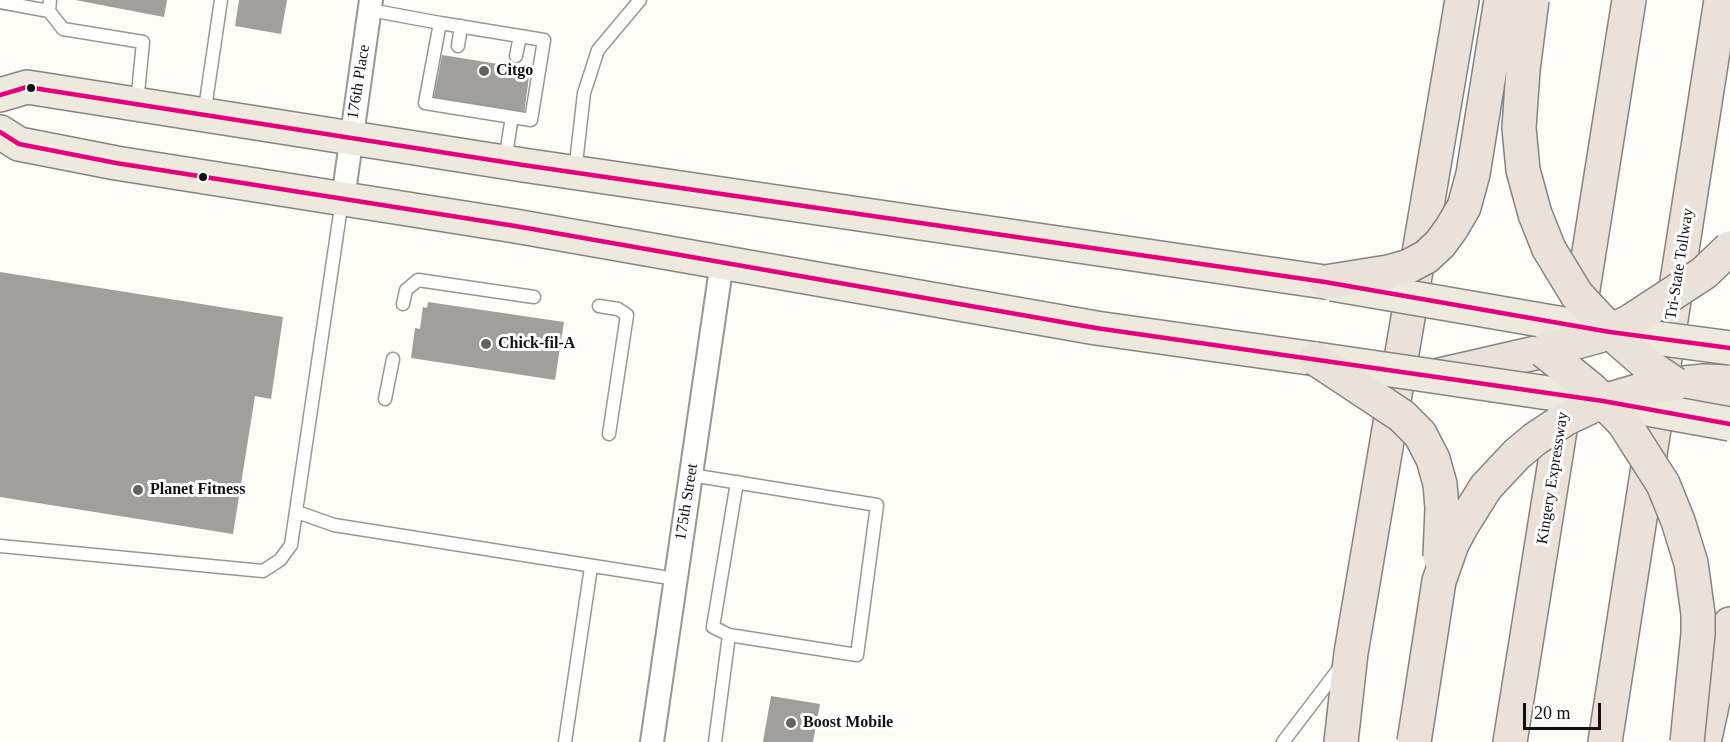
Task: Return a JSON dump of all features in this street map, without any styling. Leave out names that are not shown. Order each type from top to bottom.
[{"type":"highway","points":[[1341,742],[1351,653],[1462,0]]},
{"type":"highway","points":[[1325,282],[1388,272],[1409,266],[1426,257],[1451,229],[1464,207],[1473,174],[1501,0]]},
{"type":"highway","points":[[1532,0],[1523,70],[1519,128],[1523,170],[1539,223],[1558,266],[1577,295],[1610,332],[1650,367],[1699,398],[1730,411]]},
{"type":"highway","name":"Kingery Expressway","points":[[1510,742],[1629,0]]},
{"type":"highway","name":"Tri-State Tollway","points":[[1605,742],[1721,0]]},
{"type":"highway","points":[[1431,377],[1544,351],[1610,332],[1683,288],[1704,273],[1730,248]]},
{"type":"highway","points":[[1444,302],[1507,330],[1544,351],[1577,376],[1624,423],[1663,484],[1691,563],[1696,597],[1698,634],[1687,742]]},
{"type":"highway","points":[[1316,359],[1402,416],[1420,434],[1428,446],[1437,472],[1441,498],[1439,581],[1414,742]]},
{"type":"highway","points":[[1439,581],[1461,527],[1486,487],[1501,469],[1550,429],[1603,401],[1651,387],[1704,381],[1730,382]]},
{"type":"highway","points":[[1704,742],[1730,624]]},
{"type":"main road","points":[[0,95],[27,87],[575,173],[1325,282],[1610,332],[1730,348]]},
{"type":"main road","points":[[0,132],[19,144],[116,163],[515,226],[1096,328],[1603,401],[1730,424]]},
{"type":"street","name":"176th Place","points":[[343,199],[371,5]]},
{"type":"street","name":"175th Street","points":[[652,742],[722,262]]},
{"type":"lane","points":[[204,115],[221,0]]},
{"type":"lane","points":[[575,173],[584,93],[598,50],[640,0]]},
{"type":"lane","points":[[0,2],[50,5],[63,29],[143,42],[137,105]]},
{"type":"lane","points":[[371,5],[440,23],[544,40],[531,120],[508,113],[449,102],[425,103],[440,23]]},
{"type":"lane","points":[[458,46],[461,26]]},
{"type":"lane","points":[[516,56],[520,36]]},
{"type":"lane","points":[[505,162],[508,113]]},
{"type":"lane","points":[[0,546],[263,571],[280,560],[291,545],[297,512],[343,199]]},
{"type":"lane","points":[[403,304],[406,290],[418,280],[534,297]]},
{"type":"lane","points":[[599,306],[618,309],[627,315],[609,434]]},
{"type":"lane","points":[[385,399],[393,359]]},
{"type":"lane","points":[[691,475],[737,482],[877,505],[857,655],[729,634],[713,627],[737,482]]},
{"type":"lane","points":[[297,512],[334,525],[676,579]]},
{"type":"lane","points":[[565,742],[591,567]]},
{"type":"lane","points":[[715,742],[729,634]]},
{"type":"lane","points":[[1283,742],[1351,653]]},
{"type":"building","points":[[75,0],[167,0],[164,17]]},
{"type":"building","points":[[239,0],[287,0],[281,34],[235,26]]},
{"type":"building","name":"Citgo","points":[[442,55],[530,69],[524,115],[433,101]]},
{"type":"building","points":[[0,272],[283,317],[271,399],[255,396],[233,534],[0,497]]},
{"type":"building","name":"Chick-fil-A","points":[[428,302],[564,322],[555,380],[411,358],[415,328],[420,329],[423,307],[427,308]]},
{"type":"building","name":"Boost Mobile","points":[[771,696],[820,704],[813,742],[763,742]]},
{"type":"transit line","points":[[0,95],[27,87],[523,165],[1325,282],[1610,332],[1730,348]]},
{"type":"transit line","points":[[0,132],[19,144],[116,163],[515,226],[1096,328],[1603,401],[1730,424]]},
{"type":"place","name":"Citgo","points":[[484,71]]},
{"type":"place","name":"Chick-fil-A","points":[[486,344]]},
{"type":"place","name":"Planet Fitness","points":[[138,490]]},
{"type":"place","name":"Boost Mobile","points":[[791,723]]}]
